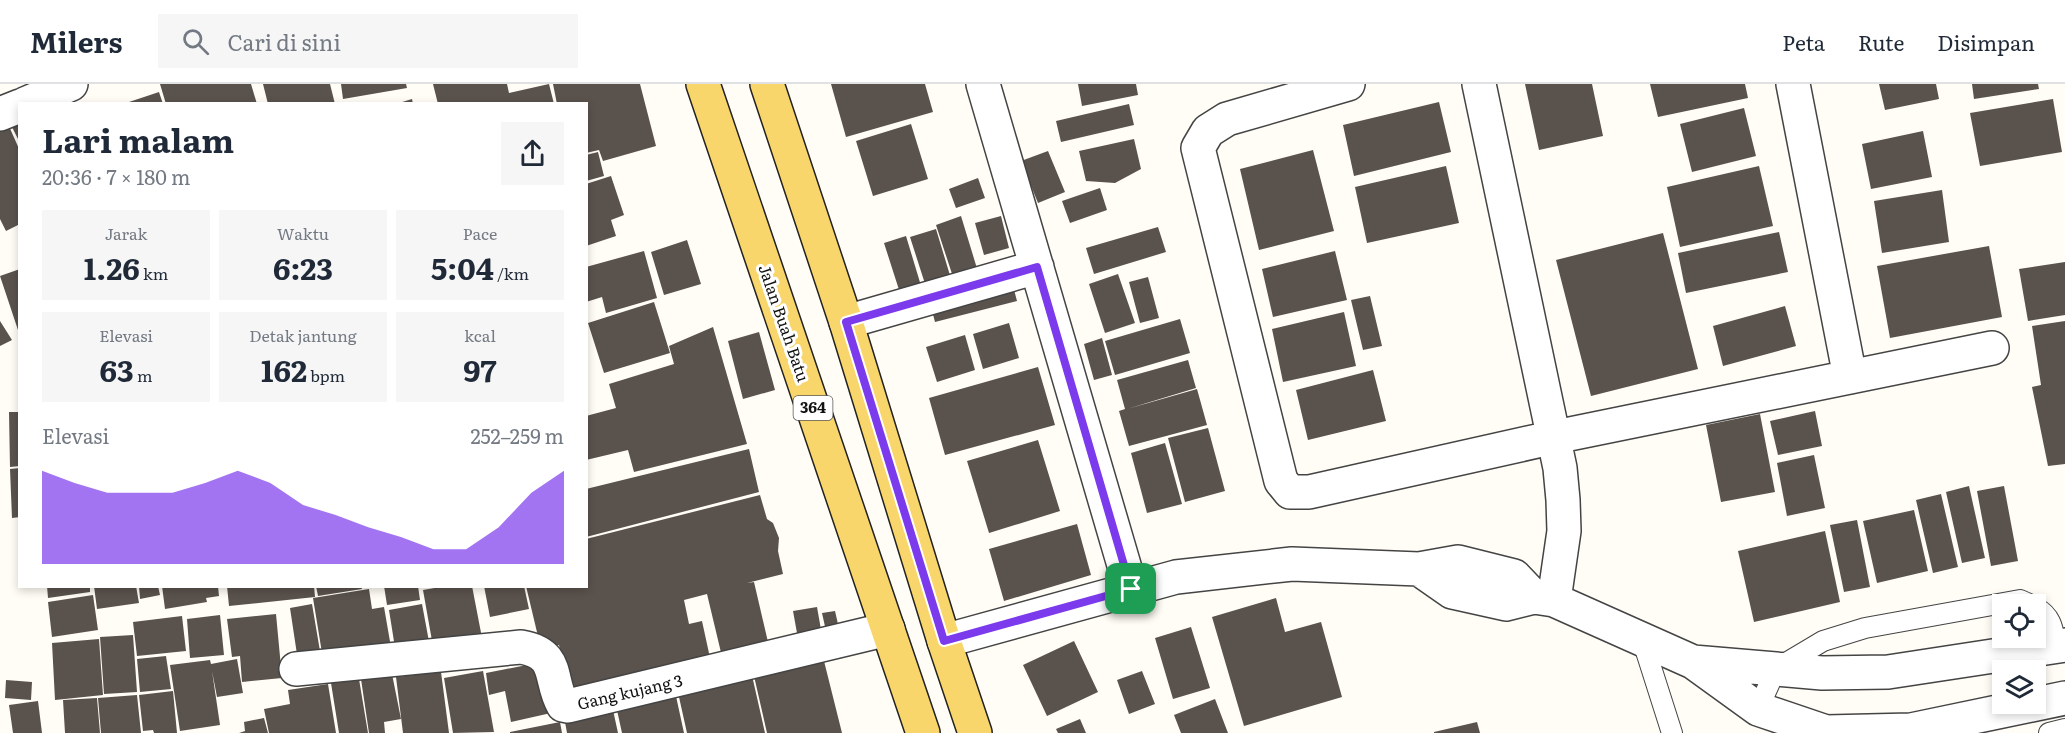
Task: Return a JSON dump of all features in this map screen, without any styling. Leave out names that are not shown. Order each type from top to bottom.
[{"type":"main road","name":"Jalan Buah Batu","points":[[703,84],[923,733]]},
{"type":"main road","points":[[767,84],[846,322],[944,641],[975,733]]},
{"type":"street","points":[[30,102],[71,84]]},
{"type":"street","points":[[983,84],[1131,589]]},
{"type":"street","points":[[1348,84],[1227,118],[1208,131],[1198,148],[1281,481],[1290,492],[1309,492],[1555,437],[1992,348]]},
{"type":"street","points":[[1479,84],[1555,437],[1563,500],[1564,531],[1527,594]]},
{"type":"street","points":[[1793,84],[1850,376]]},
{"type":"street","points":[[0,114],[18,107]]},
{"type":"street","points":[[846,322],[1037,267]]},
{"type":"street","points":[[944,641],[1176,577],[1292,564],[1419,569],[1527,594],[1642,639],[1693,662],[1758,709],[1826,732],[1911,730],[2065,698]]},
{"type":"street","name":"Gang kujang 3","points":[[296,669],[521,647],[530,648],[541,654],[551,664],[559,699],[563,705],[568,706],[888,629]]},
{"type":"street","points":[[1693,662],[1822,673],[1888,672],[2060,645]]},
{"type":"lane","points":[[1758,709],[1776,669],[1822,641],[1865,628],[1992,605]]},
{"type":"lane","points":[[2046,616],[2052,622],[2060,645]]},
{"type":"lane","points":[[1642,639],[1672,733]]},
{"type":"lane","points":[[2049,733],[2065,729]]},
{"type":"building","points":[[160,84],[251,84],[256,102],[165,102]]},
{"type":"building","points":[[263,84],[330,84],[334,102],[268,102]]},
{"type":"building","points":[[341,84],[406,84],[407,88],[343,99]]},
{"type":"building","points":[[433,84],[507,84],[509,93],[549,84],[554,102],[438,102]]},
{"type":"building","points":[[553,84],[640,84],[656,146],[603,161],[599,150],[588,153],[588,102],[557,102]]},
{"type":"building","points":[[831,84],[925,84],[933,112],[846,137]]},
{"type":"building","points":[[1078,84],[1136,84],[1138,95],[1082,106]]},
{"type":"building","points":[[1525,84],[1592,84],[1603,136],[1539,150]]},
{"type":"building","points":[[1650,84],[1745,84],[1748,98],[1658,117]]},
{"type":"building","points":[[1879,84],[1936,84],[1939,99],[1885,110]]},
{"type":"building","points":[[1972,84],[2038,84],[2039,89],[1974,99]]},
{"type":"building","points":[[159,92],[162,102],[129,102]]},
{"type":"building","points":[[2053,99],[2062,152],[1980,166],[1970,113]]},
{"type":"building","points":[[1439,102],[1451,152],[1354,176],[1343,125]]},
{"type":"building","points":[[1129,104],[1134,125],[1061,142],[1056,121]]},
{"type":"building","points":[[1744,108],[1756,156],[1692,172],[1680,124]]},
{"type":"building","points":[[18,116],[18,139],[8,119]]},
{"type":"building","points":[[8,124],[18,146],[18,225],[6,231],[0,219],[0,127]]},
{"type":"building","points":[[911,124],[928,179],[873,196],[856,141]]},
{"type":"building","points":[[1923,131],[1932,177],[1871,189],[1862,144]]},
{"type":"building","points":[[1134,139],[1141,169],[1115,183],[1086,181],[1079,151]]},
{"type":"building","points":[[1313,150],[1334,231],[1259,250],[1240,169]]},
{"type":"building","points":[[1048,151],[1065,192],[1038,203],[1021,161]]},
{"type":"building","points":[[598,152],[604,176],[588,180],[588,154]]},
{"type":"building","points":[[1446,166],[1459,223],[1367,243],[1355,187]]},
{"type":"building","points":[[1759,166],[1773,226],[1680,247],[1667,187]]},
{"type":"building","points":[[611,176],[624,215],[611,220],[616,236],[588,245],[588,183]]},
{"type":"building","points":[[978,178],[985,198],[956,208],[949,189]]},
{"type":"building","points":[[1100,188],[1107,210],[1070,223],[1062,201]]},
{"type":"building","points":[[1942,190],[1949,242],[1882,253],[1874,201]]},
{"type":"building","points":[[961,216],[979,275],[955,283],[936,225]]},
{"type":"building","points":[[1001,216],[1009,248],[984,255],[975,223]]},
{"type":"building","points":[[1158,227],[1166,252],[1094,274],[1086,248]]},
{"type":"building","points":[[936,229],[952,282],[927,290],[910,237]]},
{"type":"building","points":[[1779,232],[1788,272],[1686,293],[1678,253]]},
{"type":"building","points":[[1663,233],[1698,369],[1591,396],[1556,260]]},
{"type":"building","points":[[906,236],[922,289],[901,296],[884,243]]},
{"type":"building","points":[[687,240],[701,284],[664,295],[651,252]]},
{"type":"building","points":[[1989,246],[2002,317],[1890,338],[1877,266]]},
{"type":"building","points":[[644,251],[657,298],[606,313],[602,297],[588,301],[588,266]]},
{"type":"building","points":[[1335,251],[1347,300],[1273,317],[1262,269]]},
{"type":"building","points":[[2065,262],[2065,315],[2028,321],[2019,269]]},
{"type":"building","points":[[18,270],[18,330],[0,276]]},
{"type":"building","points":[[1118,274],[1135,323],[1105,333],[1089,284]]},
{"type":"building","points":[[1148,277],[1159,318],[1140,323],[1129,282]]},
{"type":"building","points":[[1012,282],[1017,301],[935,322],[930,303]]},
{"type":"building","points":[[1370,296],[1382,346],[1363,350],[1351,300]]},
{"type":"building","points":[[654,302],[670,353],[604,373],[588,323]]},
{"type":"building","points":[[1785,306],[1796,346],[1723,366],[1713,326]]},
{"type":"building","points":[[1344,312],[1356,366],[1283,382],[1272,329]]},
{"type":"building","points":[[1180,319],[1190,353],[1115,375],[1105,341]]},
{"type":"building","points":[[0,321],[12,340],[0,346]]},
{"type":"building","points":[[2065,321],[2065,464],[2048,466],[2032,387],[2041,385],[2032,326]]},
{"type":"building","points":[[1009,323],[1019,358],[983,369],[973,334]]},
{"type":"building","points":[[713,327],[747,444],[634,472],[628,450],[588,460],[588,415],[616,408],[609,384],[674,364],[669,346]]},
{"type":"building","points":[[759,332],[775,390],[743,399],[728,341]]},
{"type":"building","points":[[965,335],[975,370],[937,382],[926,347]]},
{"type":"building","points":[[1102,338],[1112,375],[1094,380],[1084,344]]},
{"type":"building","points":[[1188,360],[1196,388],[1127,409],[1197,389],[1207,425],[1129,446],[1119,411],[1125,409],[1117,380]]},
{"type":"building","points":[[1038,367],[1055,425],[945,455],[929,398]]},
{"type":"building","points":[[1373,370],[1386,421],[1308,440],[1296,390]]},
{"type":"building","points":[[1815,411],[1822,446],[1778,455],[1770,421]]},
{"type":"building","points":[[9,412],[18,412],[18,466],[10,467]]},
{"type":"building","points":[[1760,414],[1775,492],[1721,502],[1706,425]]},
{"type":"building","points":[[1208,428],[1225,491],[1185,502],[1168,438]]},
{"type":"building","points":[[1038,440],[1060,511],[989,533],[967,461]]},
{"type":"building","points":[[1165,443],[1182,504],[1147,513],[1131,453]]},
{"type":"building","points":[[749,449],[759,492],[588,536],[588,489]]},
{"type":"building","points":[[1814,455],[1825,508],[1787,516],[1777,463]]},
{"type":"building","points":[[18,468],[18,517],[12,518],[10,469]]},
{"type":"building","points":[[1969,486],[1985,558],[1962,563],[1946,492]]},
{"type":"building","points":[[2004,486],[2018,561],[1991,566],[1977,491]]},
{"type":"building","points":[[1941,494],[1958,567],[1933,573],[1916,500]]},
{"type":"building","points":[[760,495],[767,519],[773,523],[779,538],[778,551],[783,574],[747,583],[754,582],[771,655],[724,665],[707,594],[684,600],[689,624],[702,621],[712,667],[571,702],[559,645],[541,649],[526,588],[588,588],[588,538]]},
{"type":"building","points":[[1914,510],[1928,571],[1877,583],[1863,521]]},
{"type":"building","points":[[1857,520],[1870,587],[1844,592],[1830,525]]},
{"type":"building","points":[[1077,524],[1091,575],[1004,601],[989,549]]},
{"type":"building","points":[[1825,531],[1840,602],[1754,622],[1738,551]]},
{"type":"building","points":[[47,588],[90,588],[90,592],[48,598]]},
{"type":"building","points":[[94,588],[136,588],[139,603],[97,609]]},
{"type":"building","points":[[139,588],[158,588],[160,595],[140,599]]},
{"type":"building","points":[[162,588],[218,588],[219,596],[206,598],[207,602],[165,609]]},
{"type":"building","points":[[227,588],[314,588],[315,597],[229,606]]},
{"type":"building","points":[[316,588],[362,589],[318,596]]},
{"type":"building","points":[[384,588],[418,588],[420,600],[387,605]]},
{"type":"building","points":[[472,588],[483,643],[434,652],[423,590]]},
{"type":"building","points":[[484,588],[524,588],[529,609],[490,617]]},
{"type":"building","points":[[369,589],[372,609],[384,607],[392,653],[322,653],[313,598]]},
{"type":"building","points":[[93,595],[98,630],[52,637],[48,602]]},
{"type":"building","points":[[1276,598],[1285,632],[1321,622],[1342,697],[1244,726],[1212,617]]},
{"type":"building","points":[[312,604],[321,657],[298,661],[290,608]]},
{"type":"building","points":[[422,604],[430,647],[396,654],[389,610]]},
{"type":"building","points":[[817,607],[823,641],[794,647],[792,634],[797,633],[793,611]]},
{"type":"building","points":[[835,611],[841,637],[828,640],[822,613]]},
{"type":"building","points":[[276,614],[282,678],[242,682],[240,656],[232,657],[227,619]]},
{"type":"building","points":[[220,615],[224,655],[190,658],[187,619]]},
{"type":"building","points":[[182,616],[186,651],[137,656],[133,622]]},
{"type":"building","points":[[1191,627],[1210,688],[1173,699],[1155,638]]},
{"type":"building","points":[[133,635],[137,692],[104,694],[100,637]]},
{"type":"building","points":[[99,639],[103,695],[55,700],[52,643]]},
{"type":"building","points":[[1074,641],[1098,692],[1047,716],[1023,665]]},
{"type":"building","points":[[166,656],[171,689],[140,692],[137,659]]},
{"type":"building","points":[[237,659],[243,693],[217,697],[212,671],[220,725],[180,731],[170,665],[210,660],[211,664]]},
{"type":"building","points":[[824,661],[842,733],[767,733],[754,676]]},
{"type":"building","points":[[542,662],[551,713],[511,722],[505,691],[489,695],[486,673]]},
{"type":"building","points":[[483,671],[494,732],[453,733],[444,678]]},
{"type":"building","points":[[751,671],[765,733],[687,733],[677,688]]},
{"type":"building","points":[[1142,671],[1155,704],[1129,714],[1117,680]]},
{"type":"building","points":[[441,672],[449,733],[403,733],[396,677]]},
{"type":"building","points":[[392,674],[401,719],[384,722],[385,733],[369,733],[361,679]]},
{"type":"building","points":[[359,679],[368,733],[339,733],[331,683]]},
{"type":"building","points":[[6,680],[32,682],[31,700],[5,698]]},
{"type":"building","points":[[328,684],[336,733],[269,733],[264,709],[290,704],[288,690]]},
{"type":"building","points":[[674,687],[684,733],[622,733],[615,701]]},
{"type":"building","points":[[173,691],[177,733],[143,731],[139,695]]},
{"type":"building","points":[[137,695],[141,733],[101,733],[98,698]]},
{"type":"building","points":[[97,698],[100,733],[65,733],[63,700]]},
{"type":"building","points":[[1215,699],[1228,733],[1181,733],[1174,715]]},
{"type":"building","points":[[38,701],[42,733],[13,733],[9,705]]},
{"type":"building","points":[[613,710],[618,733],[567,733],[565,722]]},
{"type":"building","points":[[264,718],[268,733],[239,733],[245,731],[244,722]]},
{"type":"building","points":[[1080,719],[1086,733],[1058,733],[1056,729]]},
{"type":"building","points":[[560,722],[562,733],[510,733],[510,732]]},
{"type":"building","points":[[1477,722],[1480,733],[1434,733],[1434,732]]},
{"type":"route","points":[[1037,267],[1131,589],[944,641],[846,322],[1037,267]]}]
